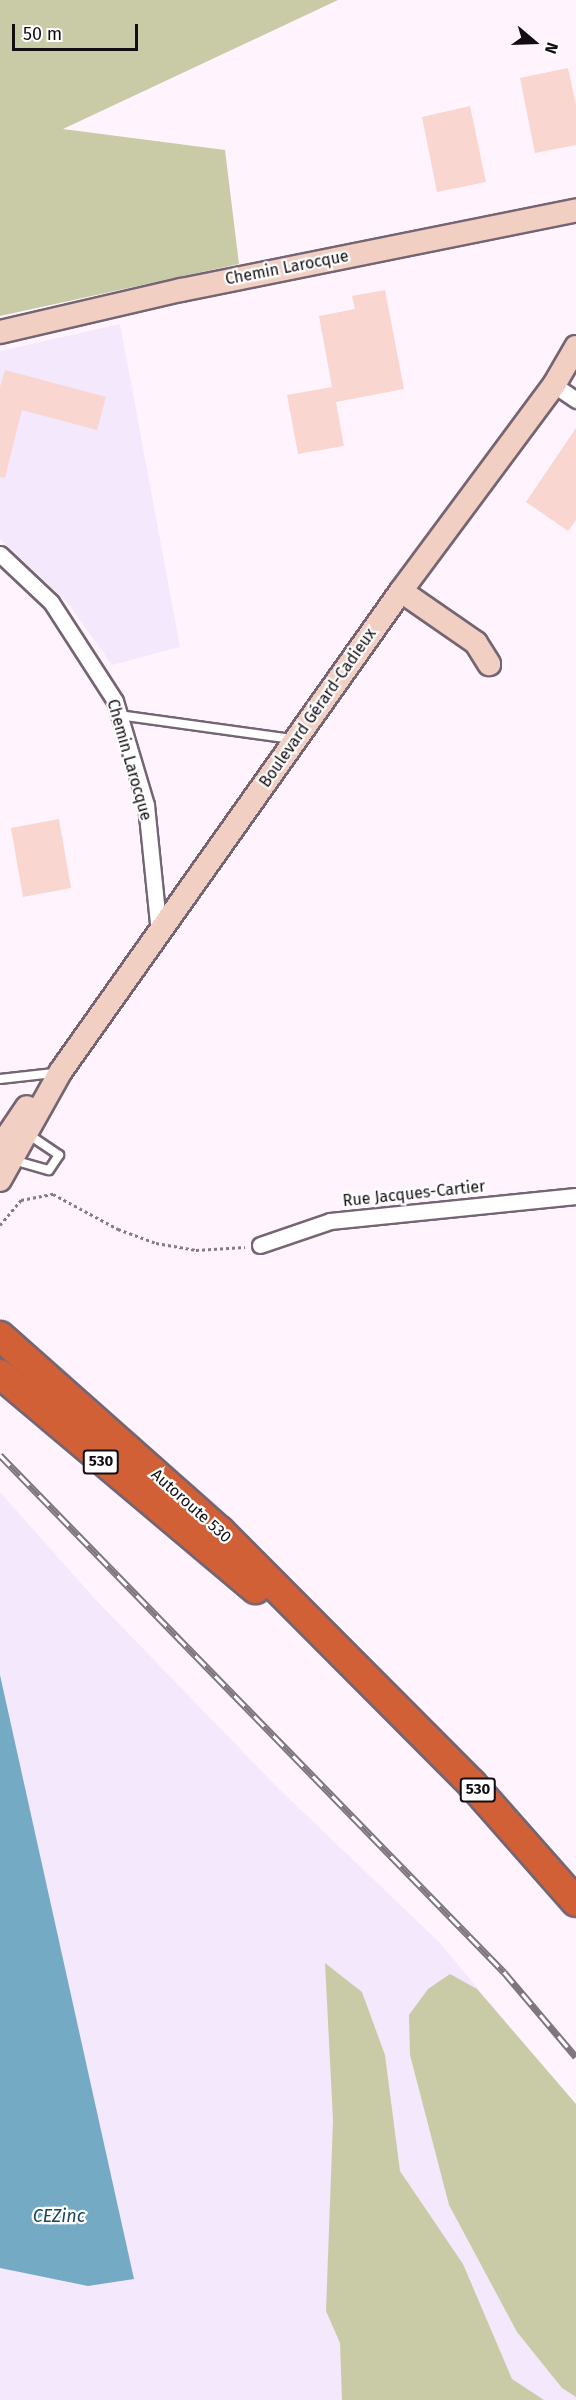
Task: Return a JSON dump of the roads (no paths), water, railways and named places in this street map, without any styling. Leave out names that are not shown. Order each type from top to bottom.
[{"type":"highway","name":"Autoroute 530","points":[[0,1336],[220,1532],[500,1814],[576,1902]]},
{"type":"highway","name":"Autoroute 530","points":[[0,1374],[154,1507],[373,1685]]},
{"type":"main road","name":"Chemin Larocque","points":[[0,332],[181,290],[576,210]]},
{"type":"main road","name":"Boulevard Gérard-Cadieux","points":[[6,1153],[27,1134],[61,1071],[401,591],[554,385],[576,347]]},
{"type":"main road","points":[[401,591],[476,643],[489,664]]},
{"type":"main road","name":"Boulevard Gérard-Cadieux","points":[[0,1180],[6,1153],[26,1109],[61,1071]]},
{"type":"street","points":[[554,385],[576,400]]},
{"type":"street","name":"Chemin Larocque","points":[[0,554],[51,602],[95,664],[119,715],[146,806],[159,933]]},
{"type":"street","name":"Rue Jacques-Cartier","points":[[260,1245],[330,1221],[576,1196]]},
{"type":"lane","points":[[119,715],[296,739]]},
{"type":"lane","points":[[0,1079],[25,1079],[61,1071]]},
{"type":"lane","points":[[6,1153],[49,1170],[59,1155],[27,1134]]},
{"type":"water","name":"CEZinc","points":[[0,1675],[134,2279],[88,2286],[0,2268]]},
{"type":"railway","points":[[0,1455],[504,1972],[576,2057]]}]
